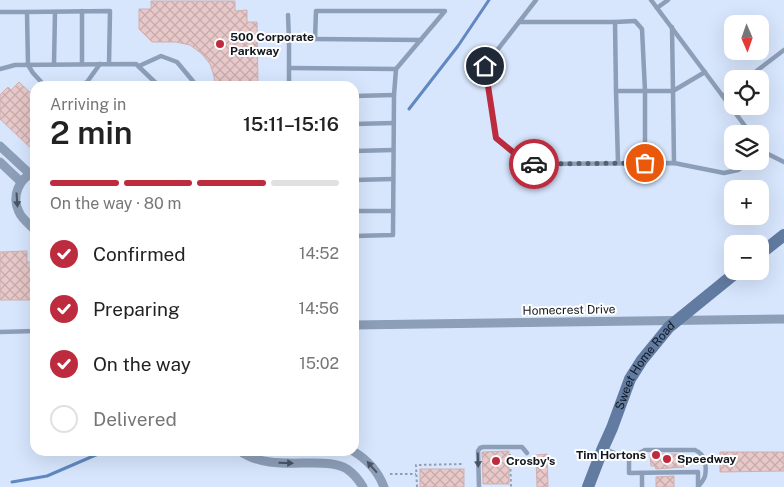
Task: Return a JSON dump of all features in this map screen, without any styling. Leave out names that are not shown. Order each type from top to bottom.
[{"type":"street","points":[[3,149],[30,171]]},
{"type":"street","points":[[0,161],[21,182]]},
{"type":"street","points":[[30,175],[21,182],[16,192],[18,211],[30,225]]},
{"type":"street","points":[[769,247],[784,235]]},
{"type":"street","name":"Sweet Home Road","points":[[588,487],[634,372],[649,350],[669,327],[727,280]]},
{"type":"street","name":"Homecrest Drive","points":[[359,325],[784,319]]},
{"type":"street","points":[[359,455],[376,471],[384,487]]},
{"type":"street","points":[[249,456],[263,462],[334,464],[348,470],[363,487]]},
{"type":"lane","points":[[536,0],[485,66],[496,138],[525,162],[535,164],[674,163],[724,173],[738,170]]},
{"type":"lane","points":[[651,0],[745,125]]},
{"type":"lane","points":[[657,8],[668,0]]},
{"type":"lane","points":[[82,11],[82,64]]},
{"type":"lane","points":[[0,12],[110,11],[109,64]]},
{"type":"lane","points":[[315,39],[316,11],[445,11],[396,69],[393,150],[393,235],[359,236]]},
{"type":"lane","points":[[27,12],[28,65],[40,81]]},
{"type":"lane","points":[[54,64],[55,12]]},
{"type":"lane","points":[[288,15],[289,81]]},
{"type":"lane","points":[[520,22],[635,21],[642,29],[645,91],[645,163]]},
{"type":"lane","points":[[615,22],[618,163]]},
{"type":"lane","points":[[672,27],[674,163]]},
{"type":"lane","points":[[288,40],[421,40]]},
{"type":"lane","points":[[758,70],[784,50]]},
{"type":"lane","points":[[139,66],[160,56],[177,62],[193,81]]},
{"type":"lane","points":[[88,81],[100,64]]},
{"type":"lane","points":[[0,69],[15,65],[136,64],[154,81]]},
{"type":"lane","points":[[289,68],[396,69]]},
{"type":"lane","points":[[616,91],[673,91],[705,72]]},
{"type":"lane","points":[[359,96],[394,95]]},
{"type":"lane","points":[[359,124],[394,123]]},
{"type":"lane","points":[[0,161],[3,149]]},
{"type":"lane","points":[[359,151],[393,150]]},
{"type":"lane","points":[[769,154],[784,162]]},
{"type":"lane","points":[[359,180],[393,179]]},
{"type":"lane","points":[[359,211],[393,211]]},
{"type":"lane","points":[[0,332],[30,331]]},
{"type":"lane","points":[[479,487],[478,451],[480,448],[517,446],[522,447],[527,452]]},
{"type":"lane","points":[[603,448],[629,459]]},
{"type":"lane","points":[[629,459],[645,450],[694,450],[699,452],[703,455],[705,476],[698,487]]},
{"type":"lane","points":[[629,459],[629,473],[698,472],[698,487]]},
{"type":"lane","points":[[642,473],[642,487]]},
{"type":"path","points":[[510,451],[511,487]]},
{"type":"path","points":[[417,487],[416,465],[464,464]]},
{"type":"path","points":[[390,474],[416,474]]},
{"type":"building","name":"500 Corporate Parkway","points":[[151,1],[235,1],[235,11],[247,10],[247,22],[257,22],[258,81],[214,81],[210,64],[202,54],[190,45],[176,42],[152,42],[139,29],[139,9],[151,9]]},
{"type":"building","points":[[19,82],[30,92],[30,147],[0,119],[0,95],[8,87],[11,90]]},
{"type":"building","points":[[27,251],[27,262],[30,262],[30,300],[0,300],[0,252]]},
{"type":"building","name":"Crosby's","points":[[509,451],[509,484],[483,484],[482,452]]},
{"type":"building","points":[[720,452],[784,452],[784,471],[720,472]]},
{"type":"building","name":"Crosby's","points":[[547,454],[548,487],[537,487],[536,455]]},
{"type":"building","name":"Speedway","points":[[650,454],[684,454],[684,467],[656,469],[655,466],[651,466]]},
{"type":"building","points":[[420,469],[464,469],[464,487],[420,487]]},
{"type":"building","name":"Speedway","points":[[674,476],[674,487],[656,487],[656,477]]},
{"type":"waterway","points":[[409,109],[458,46],[489,0]]},
{"type":"waterway","points":[[12,482],[47,476],[93,456]]},
{"type":"way so far","points":[[534,164],[645,163]]},
{"type":"place","name":"500 Corporate Parkway","points":[[220,44]]},
{"type":"place","name":"Tim Hortons","points":[[656,455]]},
{"type":"place","name":"Speedway","points":[[667,459]]},
{"type":"place","name":"Crosby's","points":[[496,461]]},
{"type":"route","points":[[485,66],[496,138],[525,162],[534,164]]}]
